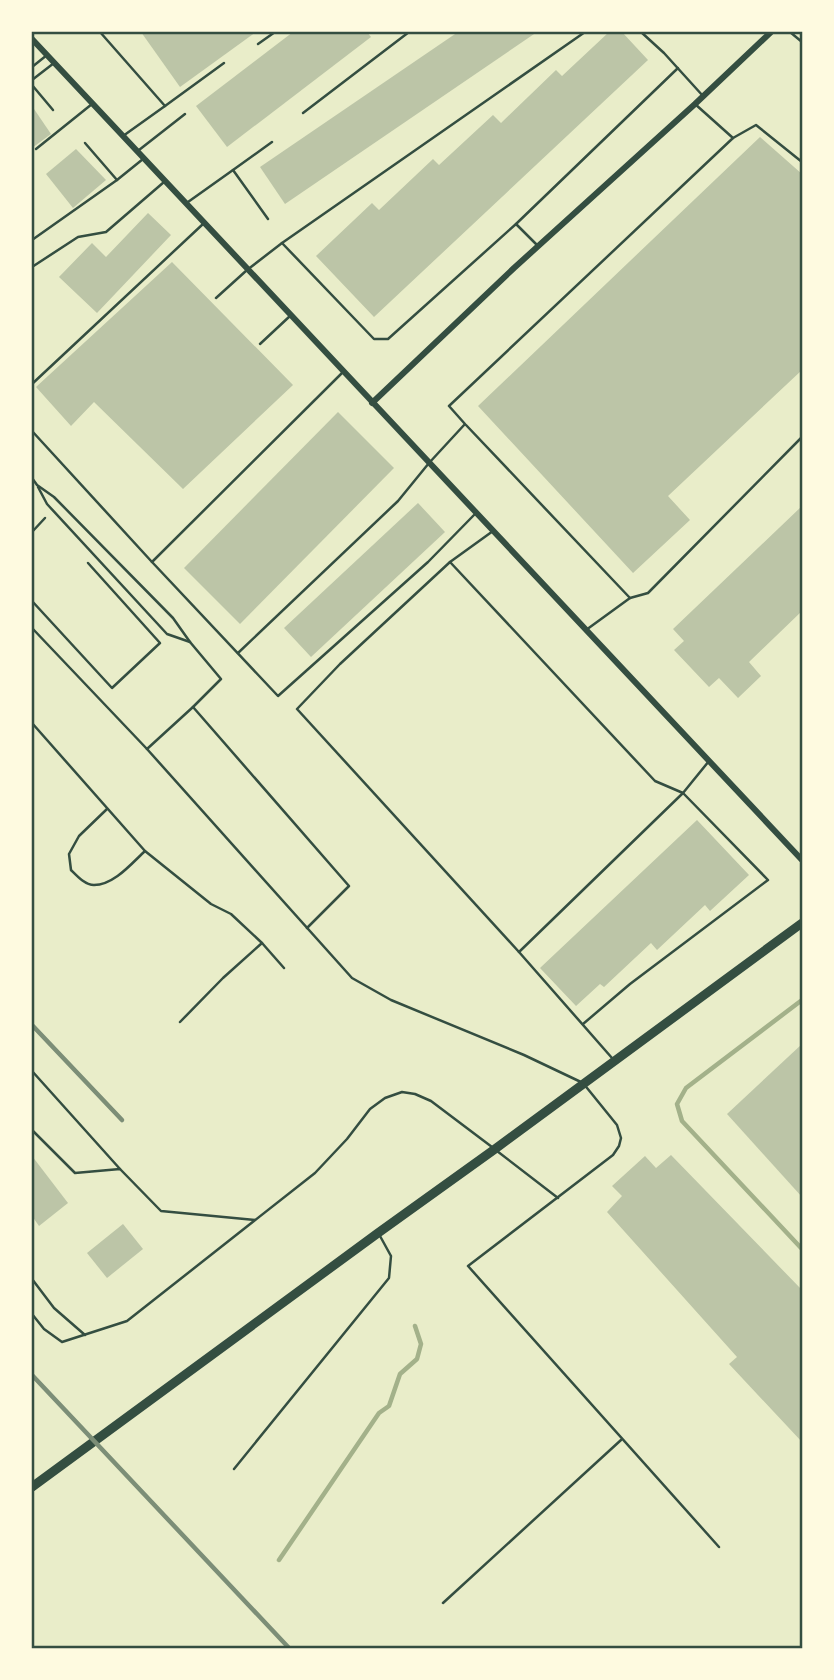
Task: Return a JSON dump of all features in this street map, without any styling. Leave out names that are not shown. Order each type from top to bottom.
[{"type":"main road","points":[[32,1487],[803,923]]},
{"type":"street","points":[[372,402],[771,32]]},
{"type":"street","points":[[32,39],[803,860]]},
{"type":"lane","points":[[100,32],[166,106]]},
{"type":"lane","points":[[258,44],[275,32]]},
{"type":"lane","points":[[303,113],[409,32]]},
{"type":"lane","points":[[216,298],[282,243],[583,32]]},
{"type":"lane","points":[[640,32],[703,96]]},
{"type":"lane","points":[[790,32],[803,42]]},
{"type":"lane","points":[[32,66],[47,55]]},
{"type":"lane","points":[[53,110],[32,82],[54,63]]},
{"type":"lane","points":[[123,136],[224,63]]},
{"type":"lane","points":[[282,243],[374,339],[388,339],[516,224],[678,68]]},
{"type":"lane","points":[[36,149],[92,104]]},
{"type":"lane","points":[[695,104],[733,138]]},
{"type":"lane","points":[[137,152],[185,114]]},
{"type":"lane","points":[[630,598],[449,406],[733,138],[756,125],[803,162]]},
{"type":"lane","points":[[185,204],[272,142]]},
{"type":"lane","points":[[85,143],[117,180]]},
{"type":"lane","points":[[32,240],[143,159]]},
{"type":"lane","points":[[233,170],[268,219]]},
{"type":"lane","points":[[32,267],[78,237],[106,232],[164,182]]},
{"type":"lane","points":[[32,384],[203,223]]},
{"type":"lane","points":[[516,224],[538,246]]},
{"type":"lane","points":[[260,344],[290,316]]},
{"type":"lane","points":[[152,562],[343,372]]},
{"type":"lane","points":[[238,653],[398,501],[465,424]]},
{"type":"lane","points":[[32,431],[278,696],[428,562],[476,513]]},
{"type":"lane","points":[[586,630],[630,598],[648,593],[803,437]]},
{"type":"lane","points":[[32,478],[47,504],[167,634],[190,642]]},
{"type":"lane","points":[[37,485],[54,497],[173,618],[221,679],[147,749]]},
{"type":"lane","points":[[32,532],[45,518]]},
{"type":"lane","points":[[493,531],[450,562],[340,664],[297,709],[614,1060]]},
{"type":"lane","points":[[450,562],[655,781],[683,793],[768,880],[630,984],[583,1024]]},
{"type":"lane","points":[[32,601],[112,688],[160,643],[88,564]]},
{"type":"lane","points":[[32,628],[147,749],[352,978],[423,1014],[524,1055],[583,1083],[617,1125],[621,1138],[613,1155],[468,1266],[719,1547]]},
{"type":"lane","points":[[192,707],[349,886],[307,928]]},
{"type":"lane","points":[[32,723],[145,851],[211,904],[231,914],[284,968]]},
{"type":"lane","points":[[519,952],[683,793],[709,761]]},
{"type":"lane","points":[[107,809],[79,836],[69,854],[71,870],[81,881],[93,885],[110,881],[145,851]]},
{"type":"lane","points":[[180,1022],[262,943]]},
{"type":"lane","points":[[32,1071],[161,1211],[256,1220]]},
{"type":"lane","points":[[32,1314],[44,1329],[62,1342],[127,1321],[315,1173],[347,1139],[370,1109],[385,1098],[402,1093],[415,1094],[431,1101],[558,1198]]},
{"type":"lane","points":[[32,1130],[75,1173],[120,1169]]},
{"type":"lane","points":[[234,1469],[390,1278],[391,1256],[378,1233]]},
{"type":"lane","points":[[32,1279],[54,1308],[86,1335]]},
{"type":"lane","points":[[443,1603],[622,1439]]},
{"type":"building","points":[[141,32],[256,32],[180,87]]},
{"type":"building","points":[[293,32],[367,32],[371,37],[227,147],[196,106]]},
{"type":"building","points":[[458,32],[537,32],[285,204],[260,167]]},
{"type":"building","points":[[609,32],[622,32],[648,60],[374,317],[316,256],[372,203],[379,210],[433,159],[439,165],[493,115],[501,123],[556,70],[562,76]]},
{"type":"building","points":[[32,106],[51,134],[32,148]]},
{"type":"building","points":[[760,137],[802,174],[802,370],[668,496],[690,520],[633,573],[478,406]]},
{"type":"building","points":[[76,149],[106,180],[73,208],[46,174]]},
{"type":"building","points":[[148,213],[171,235],[97,313],[59,277],[92,243],[106,257]]},
{"type":"building","points":[[172,262],[293,385],[183,489],[94,402],[71,426],[36,387]]},
{"type":"building","points":[[338,412],[394,468],[240,624],[184,568]]},
{"type":"building","points":[[418,503],[445,532],[311,657],[284,628]]},
{"type":"building","points":[[802,506],[802,611],[749,662],[761,676],[738,698],[719,678],[709,687],[674,650],[684,641],[673,629]]},
{"type":"building","points":[[697,820],[749,875],[710,911],[705,905],[657,950],[651,943],[604,987],[600,984],[576,1006],[540,968]]},
{"type":"building","points":[[802,1044],[802,1197],[727,1114]]},
{"type":"building","points":[[671,1155],[802,1290],[802,1442],[729,1364],[737,1357],[607,1212],[622,1196],[612,1186],[645,1156],[656,1168]]},
{"type":"building","points":[[32,1156],[68,1203],[39,1226],[32,1216]]},
{"type":"building","points":[[123,1224],[143,1249],[107,1278],[87,1253]]},
{"type":"waterway","points":[[802,1000],[686,1088],[677,1104],[682,1121],[802,1249]]},
{"type":"waterway","points":[[279,1560],[379,1413],[389,1406],[400,1374],[417,1359],[421,1344],[415,1326]]},
{"type":"railway","points":[[32,1025],[122,1120]]},
{"type":"railway","points":[[32,1375],[289,1648]]}]
